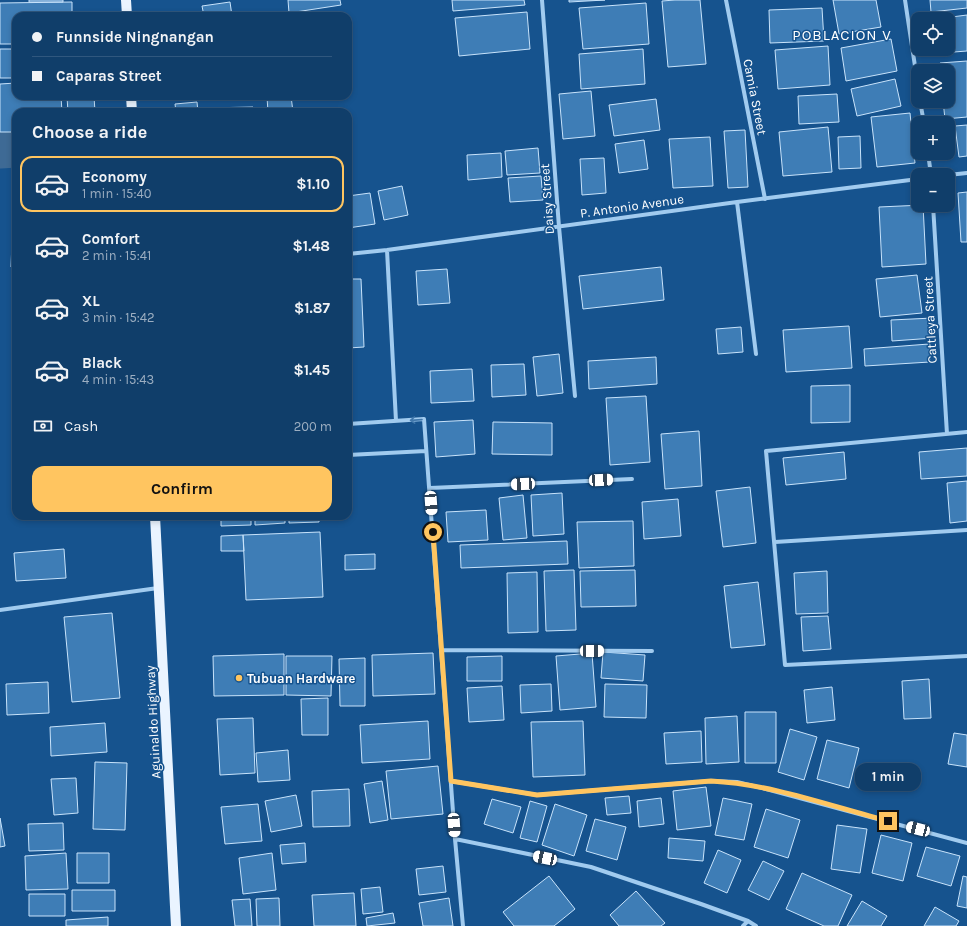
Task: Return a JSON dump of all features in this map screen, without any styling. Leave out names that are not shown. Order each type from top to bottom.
[{"type":"main road","points":[[126,0],[127,12]]},
{"type":"main road","name":"Aguinaldo Highway","points":[[155,520],[176,926]]},
{"type":"street","name":"Daisy Street","points":[[542,0],[559,227],[575,396]]},
{"type":"street","name":"Camia Street","points":[[726,0],[765,199]]},
{"type":"street","points":[[905,0],[915,64]]},
{"type":"street","points":[[955,174],[967,173]]},
{"type":"street","name":"P. Antonio Avenue","points":[[352,254],[911,180]]},
{"type":"street","points":[[737,202],[756,354]]},
{"type":"street","name":"Cattleya Street","points":[[934,212],[947,434]]},
{"type":"street","points":[[387,250],[396,421]]},
{"type":"street","points":[[352,424],[424,419],[455,839],[464,926]]},
{"type":"street","points":[[967,432],[766,451],[785,665],[967,656]]},
{"type":"street","points":[[352,455],[426,451]]},
{"type":"street","points":[[430,488],[632,478]]},
{"type":"street","points":[[775,542],[967,530]]},
{"type":"street","points":[[0,610],[159,588]]},
{"type":"street","points":[[441,650],[652,651]]},
{"type":"street","points":[[451,781],[537,795],[711,781],[737,782],[766,788],[967,843]]},
{"type":"street","points":[[455,839],[591,867],[748,921],[756,926]]},
{"type":"street","points":[[743,926],[748,921]]},
{"type":"building","points":[[29,0],[63,0],[63,2],[29,2]]},
{"type":"building","points":[[288,0],[340,0],[341,5],[296,12],[289,12]]},
{"type":"building","points":[[452,0],[524,0],[525,5],[453,11]]},
{"type":"building","points":[[569,0],[605,0],[569,2]]},
{"type":"building","points":[[700,0],[706,64],[668,67],[662,1]]},
{"type":"building","points":[[833,0],[876,0],[881,27],[839,34]]},
{"type":"building","points":[[930,0],[967,0],[967,8],[931,12]]},
{"type":"building","points":[[72,2],[72,12],[12,12],[12,44],[0,44],[0,3]]},
{"type":"building","points":[[230,2],[231,12],[203,12],[202,6]]},
{"type":"building","points":[[646,3],[649,44],[583,49],[579,8]]},
{"type":"building","points":[[822,8],[824,41],[770,43],[769,10]]},
{"type":"building","points":[[527,12],[530,49],[459,56],[455,18]]},
{"type":"building","points":[[967,15],[967,51],[955,52],[955,17]]},
{"type":"building","points":[[891,39],[897,71],[846,81],[841,48]]},
{"type":"building","points":[[828,46],[830,85],[778,89],[775,50]]},
{"type":"building","points":[[0,49],[12,49],[12,78],[0,78]]},
{"type":"building","points":[[643,49],[645,84],[581,89],[579,54]]},
{"type":"building","points":[[967,61],[967,117],[955,118],[955,116],[945,116],[944,108],[955,108],[955,64],[940,63]]},
{"type":"building","points":[[895,79],[901,106],[857,116],[851,89]]},
{"type":"building","points":[[12,83],[12,100],[61,100],[62,108],[12,108],[12,132],[0,132],[0,84]]},
{"type":"building","points":[[591,91],[595,136],[563,139],[559,94]]},
{"type":"building","points":[[837,94],[839,122],[799,124],[798,96]]},
{"type":"building","points":[[656,99],[660,130],[614,136],[609,105]]},
{"type":"building","points":[[67,100],[94,100],[95,108],[68,108]]},
{"type":"building","points":[[267,100],[292,100],[292,108],[268,108]]},
{"type":"building","points":[[197,102],[198,108],[176,108],[175,104]]},
{"type":"building","points":[[253,107],[253,108],[206,108]]},
{"type":"building","points":[[910,113],[911,160],[915,160],[915,163],[877,167],[871,117]]},
{"type":"building","points":[[967,125],[967,156],[959,157],[955,126]]},
{"type":"building","points":[[828,127],[832,172],[783,176],[779,132]]},
{"type":"building","points":[[745,130],[748,187],[728,188],[724,131]]},
{"type":"building","points":[[860,136],[861,168],[839,169],[838,137]]},
{"type":"building","points":[[710,137],[713,186],[673,188],[669,139]]},
{"type":"building","points":[[644,140],[648,169],[619,173],[615,144]]},
{"type":"building","points":[[538,148],[540,173],[507,175],[505,151]]},
{"type":"building","points":[[501,153],[502,177],[468,180],[467,155]]},
{"type":"building","points":[[604,158],[606,193],[582,195],[580,159]]},
{"type":"building","points":[[541,176],[543,200],[510,202],[508,178]]},
{"type":"building","points":[[402,186],[408,215],[384,220],[378,191]]},
{"type":"building","points":[[967,192],[967,242],[961,242],[958,193]]},
{"type":"building","points":[[370,193],[375,224],[352,227],[352,195]]},
{"type":"building","points":[[911,206],[911,212],[923,212],[926,264],[882,267],[879,207]]},
{"type":"building","points":[[12,242],[12,267],[11,267]]},
{"type":"building","points":[[661,267],[664,300],[583,309],[579,276]]},
{"type":"building","points":[[447,269],[450,303],[418,305],[416,271]]},
{"type":"building","points":[[917,275],[922,313],[880,317],[876,279]]},
{"type":"building","points":[[352,279],[361,279],[364,347],[352,348]]},
{"type":"building","points":[[933,318],[934,338],[892,341],[891,320]]},
{"type":"building","points":[[849,326],[852,368],[786,372],[783,330]]},
{"type":"building","points":[[741,327],[743,352],[718,354],[716,329]]},
{"type":"building","points":[[929,344],[930,362],[865,366],[864,349]]},
{"type":"building","points":[[559,354],[563,393],[537,396],[533,357]]},
{"type":"building","points":[[656,357],[657,384],[589,389],[588,361]]},
{"type":"building","points":[[524,364],[526,395],[492,397],[491,365]]},
{"type":"building","points":[[472,369],[474,401],[431,403],[430,371]]},
{"type":"building","points":[[850,385],[850,422],[811,423],[811,386]]},
{"type":"building","points":[[646,396],[650,462],[610,465],[606,398]]},
{"type":"building","points":[[473,420],[475,454],[436,457],[434,422]]},
{"type":"building","points":[[493,422],[552,423],[552,455],[492,454]]},
{"type":"building","points":[[699,431],[702,486],[665,489],[661,434]]},
{"type":"building","points":[[967,448],[967,476],[921,479],[919,452]]},
{"type":"building","points":[[844,452],[846,479],[786,485],[783,458]]},
{"type":"building","points":[[967,481],[967,521],[950,523],[947,483]]},
{"type":"building","points":[[750,487],[756,543],[723,547],[716,491]]},
{"type":"building","points":[[562,493],[564,534],[533,536],[531,495]]},
{"type":"building","points":[[523,495],[527,538],[503,540],[499,498]]},
{"type":"building","points":[[678,499],[681,536],[644,539],[642,502]]},
{"type":"building","points":[[486,510],[488,540],[448,542],[446,512]]},
{"type":"building","points":[[221,520],[251,520],[251,525],[221,526]]},
{"type":"building","points":[[255,520],[285,520],[285,523],[255,525]]},
{"type":"building","points":[[289,520],[319,520],[319,522],[289,523]]},
{"type":"building","points":[[633,521],[634,566],[579,568],[577,522]]},
{"type":"building","points":[[320,532],[323,597],[246,600],[243,535]]},
{"type":"building","points":[[243,535],[244,551],[221,551],[221,536]]},
{"type":"building","points":[[567,541],[568,564],[461,568],[460,545]]},
{"type":"building","points":[[64,549],[66,578],[16,581],[14,553]]},
{"type":"building","points":[[375,554],[375,569],[345,570],[345,555]]},
{"type":"building","points":[[574,570],[576,630],[546,631],[544,571]]},
{"type":"building","points":[[635,570],[636,606],[581,607],[580,571]]},
{"type":"building","points":[[827,571],[828,613],[796,614],[794,573]]},
{"type":"building","points":[[537,572],[538,632],[508,633],[507,573]]},
{"type":"building","points":[[758,582],[765,645],[731,648],[724,586]]},
{"type":"building","points":[[112,613],[120,698],[72,702],[64,617]]},
{"type":"building","points":[[828,616],[831,649],[803,651],[801,617]]},
{"type":"building","points":[[603,652],[645,655],[643,681],[601,678]]},
{"type":"building","points":[[433,653],[435,694],[373,696],[372,655]]},
{"type":"building","points":[[592,653],[596,707],[560,710],[556,656]]},
{"type":"building","points":[[284,654],[284,695],[214,696],[213,656]]},
{"type":"building","points":[[286,656],[332,656],[331,696],[286,695]]},
{"type":"building","points":[[502,656],[502,681],[467,681],[467,657]]},
{"type":"building","points":[[365,658],[365,706],[340,706],[339,659]]},
{"type":"building","points":[[929,679],[931,718],[904,719],[902,681]]},
{"type":"building","points":[[48,682],[49,713],[7,715],[6,684]]},
{"type":"building","points":[[551,684],[552,711],[521,713],[520,685]]},
{"type":"building","points":[[605,684],[647,685],[646,718],[604,717]]},
{"type":"building","points":[[502,686],[504,720],[469,722],[467,688]]},
{"type":"building","points":[[832,687],[835,720],[807,723],[804,690]]},
{"type":"building","points":[[328,698],[328,735],[302,735],[301,699]]},
{"type":"building","points":[[745,712],[776,712],[776,763],[745,763]]},
{"type":"building","points":[[737,716],[739,762],[706,764],[705,718]]},
{"type":"building","points":[[253,718],[255,773],[220,775],[217,719]]},
{"type":"building","points":[[428,721],[430,759],[362,763],[360,725]]},
{"type":"building","points":[[583,721],[585,775],[533,777],[531,722]]},
{"type":"building","points":[[105,723],[107,752],[51,756],[50,727]]},
{"type":"building","points":[[790,729],[817,737],[804,780],[778,772]]},
{"type":"building","points":[[701,731],[702,762],[666,764],[664,733]]},
{"type":"building","points":[[954,733],[967,735],[967,767],[948,764]]},
{"type":"building","points":[[827,740],[859,748],[849,788],[817,779]]},
{"type":"building","points":[[288,750],[290,780],[258,782],[256,753]]},
{"type":"building","points":[[95,762],[127,763],[125,830],[93,829]]},
{"type":"building","points":[[438,766],[443,814],[391,819],[386,771]]},
{"type":"building","points":[[76,778],[78,813],[54,815],[51,779]]},
{"type":"building","points":[[382,781],[388,820],[370,823],[364,784]]},
{"type":"building","points":[[706,787],[711,826],[677,830],[673,791]]},
{"type":"building","points":[[349,789],[350,826],[313,827],[312,791]]},
{"type":"building","points":[[296,795],[302,826],[271,832],[265,801]]},
{"type":"building","points":[[629,796],[631,813],[607,815],[605,798]]},
{"type":"building","points":[[661,798],[664,824],[639,827],[637,801]]},
{"type":"building","points":[[723,798],[752,804],[744,840],[715,835]]},
{"type":"building","points":[[492,799],[521,807],[513,833],[484,824]]},
{"type":"building","points":[[530,801],[547,806],[537,842],[520,838]]},
{"type":"building","points":[[258,804],[262,841],[225,844],[221,807]]},
{"type":"building","points":[[555,804],[587,815],[574,856],[542,845]]},
{"type":"building","points":[[766,809],[800,820],[788,858],[754,847]]},
{"type":"building","points":[[0,818],[5,846],[0,847]]},
{"type":"building","points":[[595,819],[626,827],[617,860],[586,851]]},
{"type":"building","points":[[63,823],[64,850],[29,851],[28,824]]},
{"type":"building","points":[[837,825],[867,829],[860,873],[831,869]]},
{"type":"building","points":[[881,835],[912,843],[903,881],[872,873]]},
{"type":"building","points":[[669,838],[705,841],[703,861],[668,858]]},
{"type":"building","points":[[305,843],[306,862],[282,864],[280,845]]},
{"type":"building","points":[[926,847],[960,856],[951,886],[917,876]]},
{"type":"building","points":[[718,850],[741,860],[727,893],[704,883]]},
{"type":"building","points":[[66,853],[68,889],[26,890],[25,856]]},
{"type":"building","points":[[77,853],[109,853],[109,883],[77,883]]},
{"type":"building","points":[[272,853],[276,890],[243,894],[239,858]]},
{"type":"building","points":[[763,861],[784,871],[769,900],[748,890]]},
{"type":"building","points":[[443,866],[446,892],[419,895],[416,869]]},
{"type":"building","points":[[802,873],[852,895],[838,926],[824,926],[786,909]]},
{"type":"building","points":[[549,876],[575,909],[554,926],[514,926],[503,912]]},
{"type":"building","points":[[963,876],[967,877],[967,908],[957,906]]},
{"type":"building","points":[[380,887],[383,912],[363,914],[361,889]]},
{"type":"building","points":[[72,890],[115,890],[115,911],[72,911]]},
{"type":"building","points":[[636,891],[665,923],[661,926],[619,926],[610,915]]},
{"type":"building","points":[[354,893],[356,926],[314,926],[312,895]]},
{"type":"building","points":[[29,894],[65,894],[65,916],[29,916]]},
{"type":"building","points":[[279,898],[280,926],[257,926],[256,899]]},
{"type":"building","points":[[449,898],[453,926],[423,926],[419,903]]},
{"type":"building","points":[[250,899],[252,926],[235,926],[232,900]]},
{"type":"building","points":[[862,901],[887,916],[881,926],[847,926]]},
{"type":"building","points":[[935,907],[959,921],[956,926],[924,926]]},
{"type":"building","points":[[393,913],[395,923],[367,926],[366,918]]},
{"type":"building","points":[[108,917],[108,926],[66,926],[66,920]]},
{"type":"waterway","points":[[0,148],[12,147]]},
{"type":"place","name":"Tubuan Hardware","points":[[239,678]]},
{"type":"district","name":"POBLACION V","points":[[842,35]]},
{"type":"route","points":[[433,532],[451,781],[537,795],[711,781],[737,782],[766,788],[888,821]]}]
